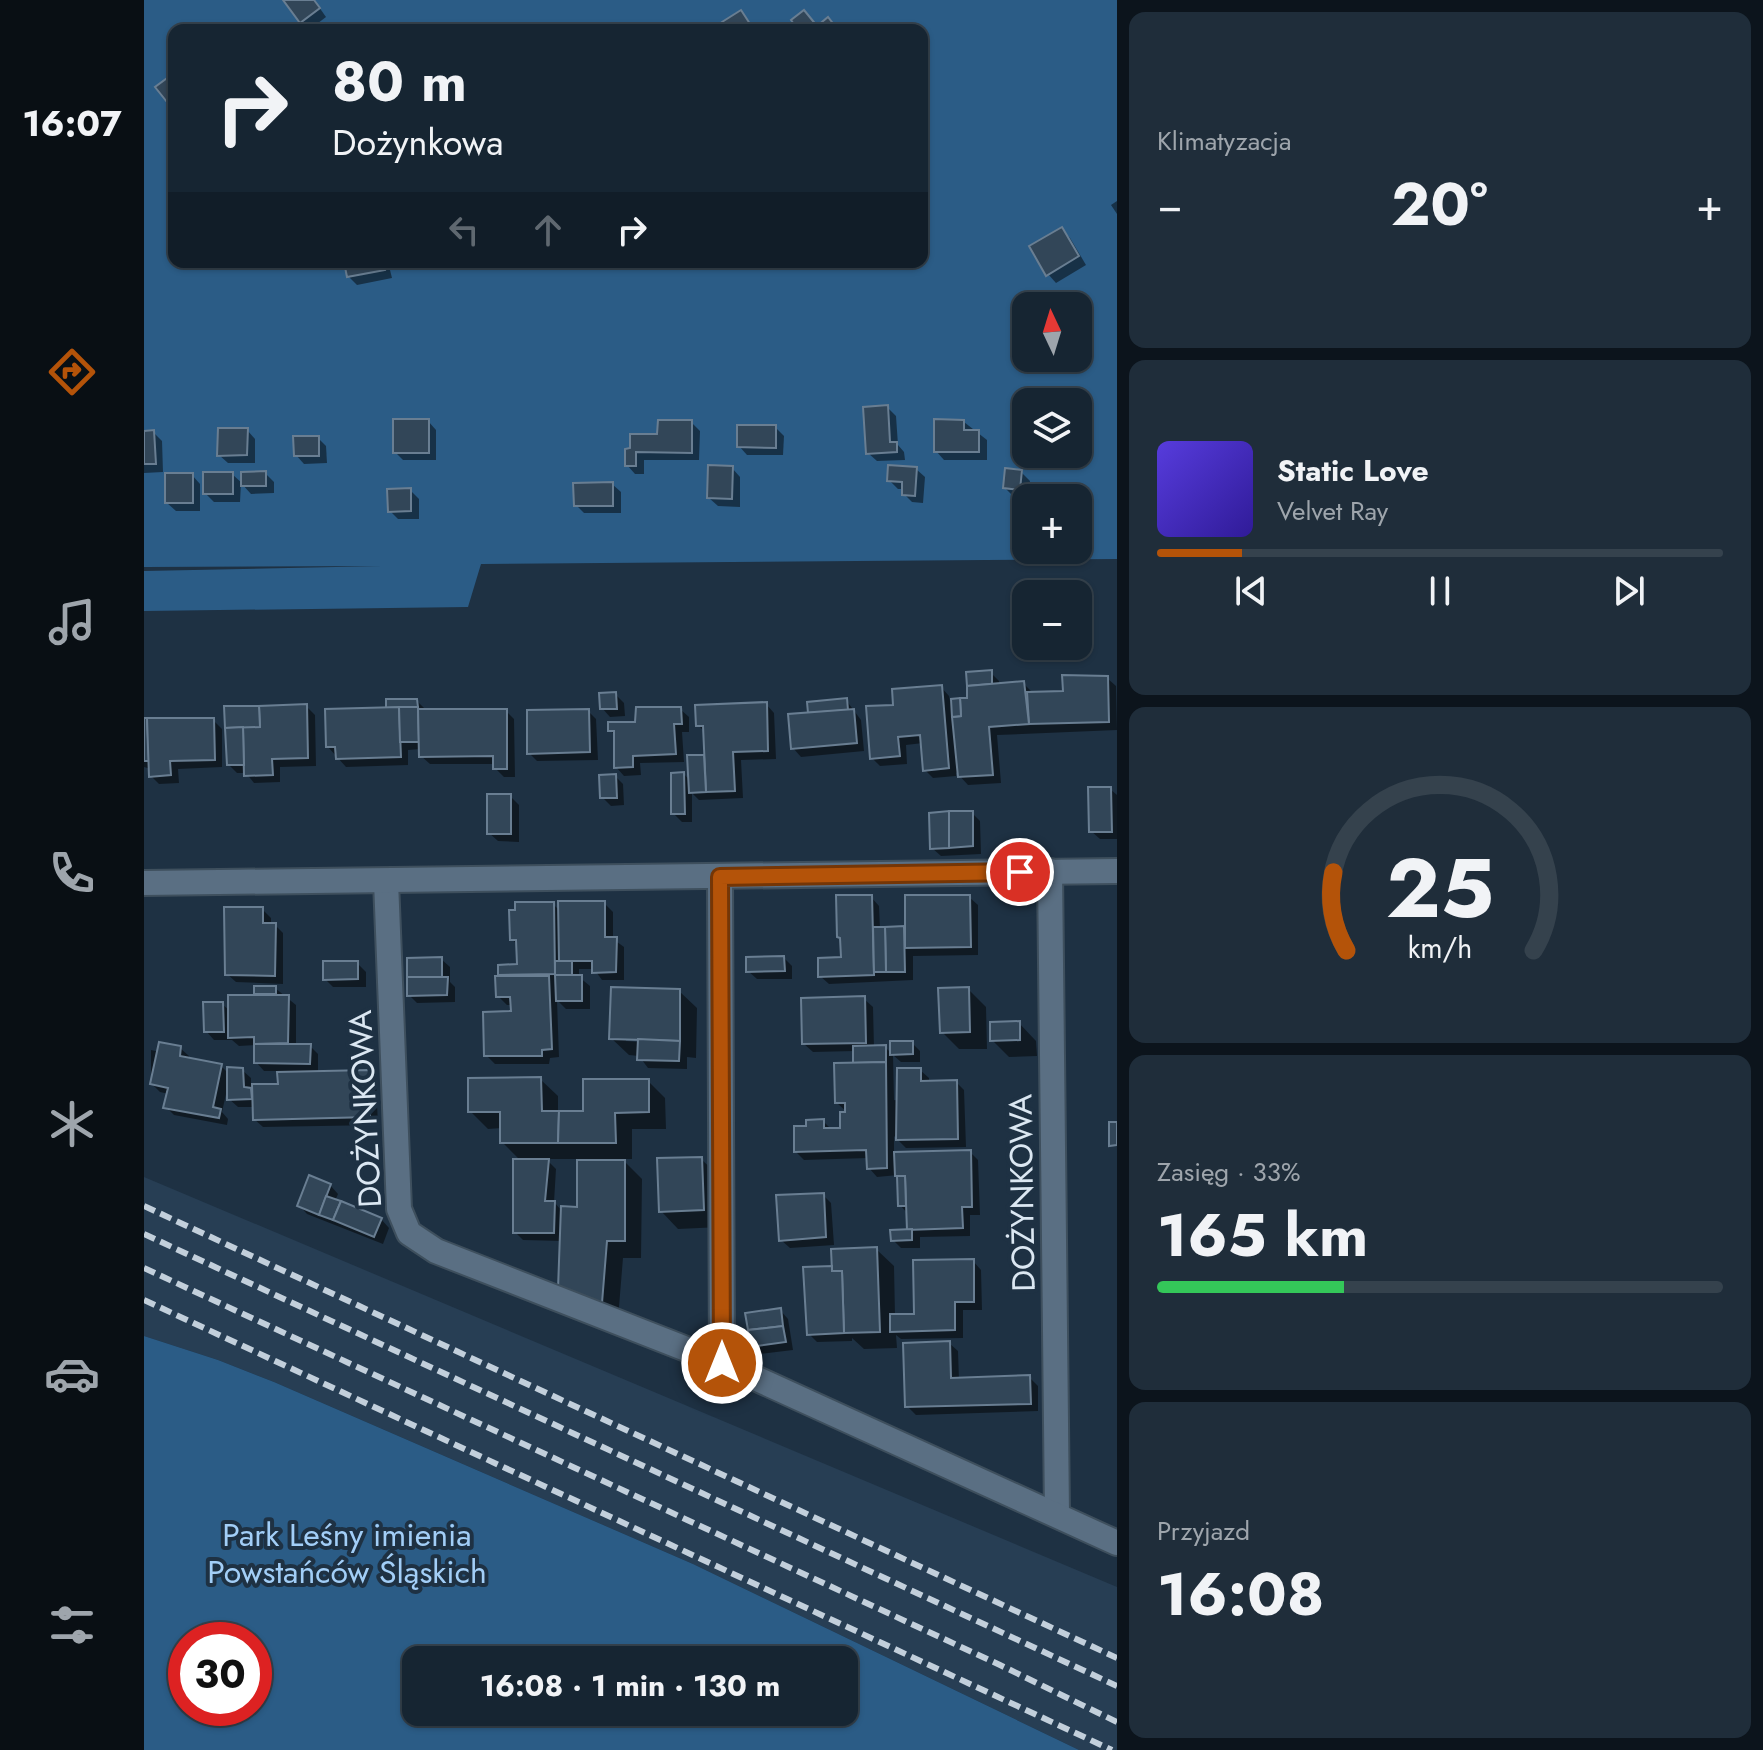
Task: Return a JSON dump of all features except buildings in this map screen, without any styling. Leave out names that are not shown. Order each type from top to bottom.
[{"type":"street","name":"DOŻYNKOWA","points":[[1050,871],[1057,1515]]},
{"type":"street","points":[[144,883],[1117,871]]},
{"type":"street","points":[[720,877],[722,1363]]},
{"type":"street","name":"DOŻYNKOWA","points":[[386,881],[399,1209],[409,1233],[436,1251],[722,1363],[1117,1543]]},
{"type":"shaded area","points":[[144,1177],[1117,1587],[1117,1750],[1079,1750],[693,1564],[274,1382],[144,1336]]},
{"type":"green space","points":[[144,0],[1117,0],[1117,559],[1092,559],[1092,484],[1012,484],[1012,560],[481,564],[468,607],[144,611],[144,571],[382,566],[144,567]]},
{"type":"green space","name":"Park Leśny imienia Powstańców Śląskich","points":[[144,1336],[274,1382],[693,1564],[1079,1750],[144,1750]]},
{"type":"railway","points":[[144,1206],[1117,1658]]},
{"type":"railway","points":[[144,1234],[1117,1686]]},
{"type":"railway","points":[[144,1268],[1117,1722]]},
{"type":"railway","points":[[144,1300],[1112,1750]]},
{"type":"route","points":[[722,1363],[720,877],[1020,872]]}]
